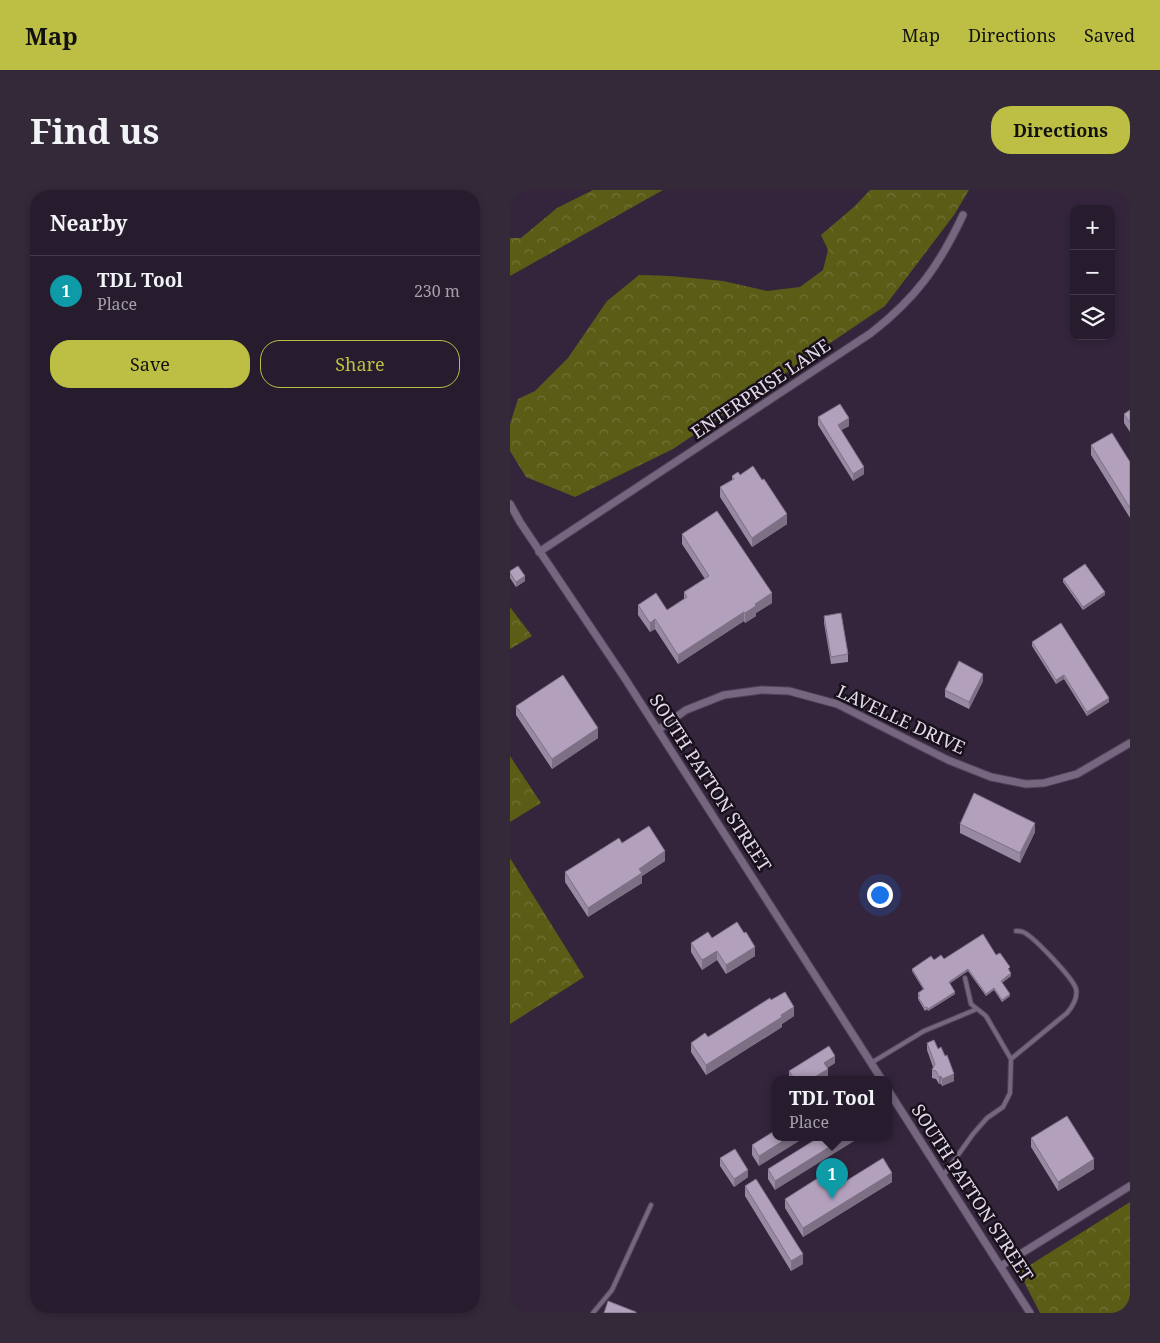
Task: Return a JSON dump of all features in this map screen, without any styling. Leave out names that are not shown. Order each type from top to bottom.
[{"type":"street","name":"ENTERPRISE LANE","points":[[540,552],[883,324],[906,303],[926,280],[947,248],[963,215]]},
{"type":"street","name":"SOUTH PATTON STREET","points":[[510,504],[520,522],[624,677],[879,1076]]},
{"type":"street","name":"LAVELLE DRIVE","points":[[658,730],[686,710],[724,694],[762,690],[789,691],[837,704],[948,760],[991,777],[1026,784],[1044,783],[1077,774],[1130,743]]},
{"type":"street","name":"SOUTH PATTON STREET","points":[[892,1096],[1030,1313]]},
{"type":"street","points":[[1001,1266],[1130,1186]]},
{"type":"lane","points":[[1011,1059],[1068,1013],[1076,998],[1073,982],[1060,967],[1034,940],[1024,932],[1016,931]]},
{"type":"lane","points":[[944,1176],[973,1134],[987,1118],[1004,1107],[1010,1094],[1011,1059],[986,1016],[972,1004],[965,978]]},
{"type":"lane","points":[[871,1063],[924,1031],[977,1009]]},
{"type":"lane","points":[[593,1313],[612,1290],[651,1205]]},
{"type":"green space","points":[[593,190],[663,190],[510,276],[510,238],[521,238],[557,208]]},
{"type":"green space","points":[[870,190],[969,190],[954,215],[885,306],[673,449],[575,497],[526,477],[510,451],[510,424],[518,399],[535,391],[568,358],[607,301],[639,275],[723,281],[767,291],[800,287],[823,270],[828,250],[821,235],[855,206]]},
{"type":"green space","points":[[510,607],[532,636],[510,649]]},
{"type":"green space","points":[[510,756],[541,803],[510,822]]},
{"type":"green space","points":[[510,858],[584,977],[510,1024]]},
{"type":"green space","points":[[1130,1202],[1130,1313],[1040,1313],[1019,1272]]},
{"type":"building","points":[[840,404],[849,418],[838,425],[864,467],[853,474],[818,417]]},
{"type":"building","points":[[1130,410],[1130,423],[1124,414]]},
{"type":"building","points":[[1112,433],[1130,462],[1130,508],[1091,445]]},
{"type":"building","points":[[753,466],[787,514],[752,538],[720,487],[734,479],[732,476],[738,472],[740,475]]},
{"type":"building","points":[[717,511],[772,593],[755,604],[756,606],[678,655],[655,619],[650,623],[638,605],[656,593],[667,610],[687,597],[684,592],[709,576],[682,534]]},
{"type":"building","points":[[1085,564],[1105,592],[1083,607],[1063,579]]},
{"type":"building","points":[[518,566],[525,576],[516,582],[510,571]]},
{"type":"building","points":[[841,613],[848,654],[831,657],[824,616]]},
{"type":"building","points":[[1061,623],[1109,698],[1087,712],[1064,675],[1056,680],[1032,642]]},
{"type":"building","points":[[959,661],[983,674],[969,702],[945,690]]},
{"type":"building","points":[[563,675],[598,728],[552,759],[516,706]]},
{"type":"building","points":[[974,793],[1035,823],[1020,853],[960,824]]},
{"type":"building","points":[[649,826],[665,851],[639,869],[642,873],[588,908],[565,872],[619,838],[622,843]]},
{"type":"building","points":[[737,922],[755,947],[726,965],[717,951],[702,960],[691,943],[708,932],[712,938]]},
{"type":"building","points":[[983,934],[996,955],[1000,953],[1010,967],[1008,969],[1011,973],[1001,981],[1010,994],[1002,1000],[994,988],[986,994],[968,969],[949,982],[955,992],[928,1009],[927,1007],[925,1008],[918,997],[920,996],[918,993],[924,989],[912,969],[931,956],[934,960],[941,955],[944,959]]},
{"type":"building","points":[[785,992],[794,1007],[781,1015],[782,1017],[706,1065],[691,1043],[705,1033],[708,1037],[770,998],[771,1000]]},
{"type":"building","points":[[934,1040],[938,1049],[941,1047],[945,1056],[947,1055],[954,1074],[942,1079],[936,1071],[932,1070],[935,1064],[927,1043]]},
{"type":"building","points":[[829,1046],[835,1056],[824,1063],[828,1069],[817,1076],[792,1076],[789,1071]]},
{"type":"building","points":[[1067,1116],[1094,1159],[1058,1182],[1031,1138]]},
{"type":"building","points":[[772,1132],[772,1141],[783,1141],[759,1156],[752,1145]]},
{"type":"building","points":[[813,1141],[839,1141],[775,1181],[768,1169]]},
{"type":"building","points":[[735,1149],[748,1170],[734,1179],[720,1158]]},
{"type":"building","points":[[883,1158],[892,1173],[803,1228],[785,1199],[837,1166],[846,1181]]},
{"type":"building","points":[[756,1179],[803,1254],[791,1261],[745,1186]]},
{"type":"building","points":[[608,1301],[636,1312],[636,1313],[604,1313]]},
{"type":"place","name":"TDL Tool","points":[[832,1199]]}]
